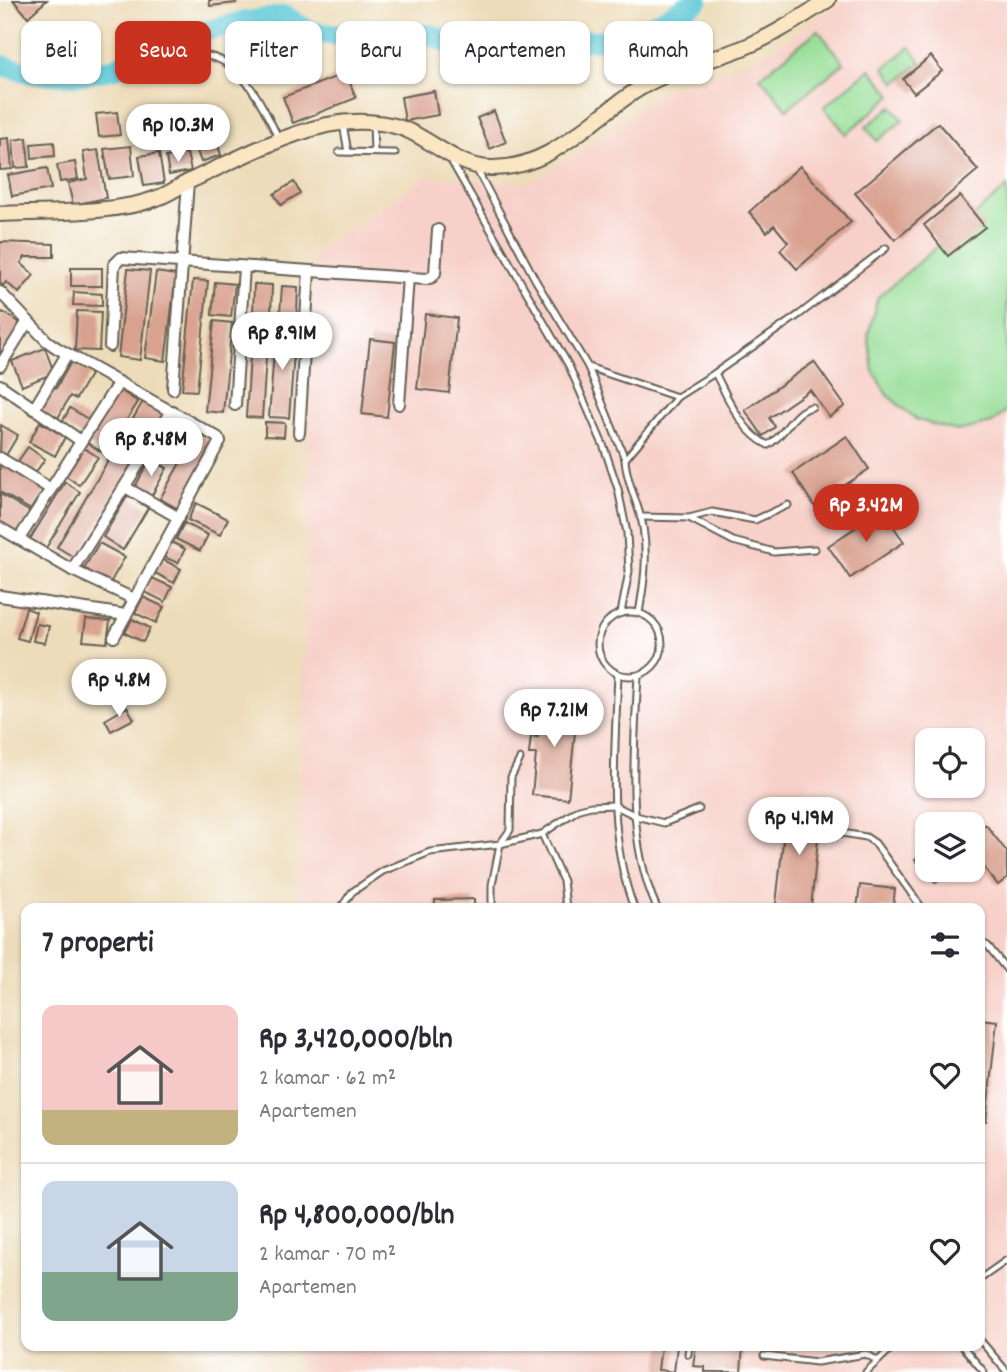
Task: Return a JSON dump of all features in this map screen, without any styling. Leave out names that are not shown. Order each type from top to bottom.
[{"type":"street","points":[[0,214],[131,205],[159,198],[188,182],[280,141],[330,125],[373,123],[409,130],[448,155],[475,167],[511,166],[542,158],[572,139],[643,85],[768,37],[828,0]]},
{"type":"street","points":[[173,389],[188,182]]},
{"type":"street","points":[[110,346],[114,265],[121,258],[183,264],[432,277],[435,272],[439,230]]},
{"type":"street","points":[[235,405],[244,267]]},
{"type":"street","points":[[299,433],[309,271]]},
{"type":"street","points":[[399,404],[408,277]]},
{"type":"street","points":[[0,292],[47,341],[220,441],[114,637]]},
{"type":"street","points":[[0,366],[28,321]]},
{"type":"street","points":[[34,409],[67,354]]},
{"type":"street","points":[[19,539],[119,382]]},
{"type":"street","points":[[0,385],[81,441]]},
{"type":"street","points":[[72,570],[172,411]]},
{"type":"street","points":[[0,458],[51,489]]},
{"type":"street","points":[[125,487],[179,518]]},
{"type":"street","points":[[0,528],[72,570],[134,599]]},
{"type":"street","points":[[0,596],[126,615]]},
{"type":"lane","points":[[211,57],[239,73],[259,99],[280,141]]},
{"type":"lane","points":[[373,123],[374,152]]},
{"type":"lane","points":[[343,124],[348,152]]},
{"type":"lane","points":[[339,152],[395,153]]},
{"type":"lane","points":[[448,155],[569,366],[604,447],[618,489],[627,533],[629,571],[621,613]]},
{"type":"lane","points":[[475,167],[536,281],[587,367],[625,459],[625,470],[640,517],[646,572],[639,613]]},
{"type":"lane","points":[[625,459],[677,397],[800,314],[886,248]]},
{"type":"lane","points":[[587,367],[677,397]]},
{"type":"lane","points":[[715,373],[747,429],[755,438],[768,444],[786,429],[794,417],[812,407]]},
{"type":"lane","points":[[640,517],[689,517],[712,512],[755,520],[788,505]]},
{"type":"lane","points":[[689,517],[733,541],[774,552],[815,550]]},
{"type":"lane","points":[[621,613],[639,613],[653,622],[661,636],[661,653],[653,667],[638,676],[618,674],[609,668],[601,659],[598,648],[598,637],[603,626],[621,613]]},
{"type":"lane","points":[[618,674],[614,805],[624,881],[632,903]]},
{"type":"lane","points":[[638,676],[634,766],[636,816],[646,886],[654,903]]},
{"type":"lane","points":[[492,903],[492,886],[500,844],[510,830],[511,777],[520,759]]},
{"type":"lane","points":[[344,903],[352,892],[383,871],[430,852],[500,844],[542,834],[579,809],[614,805],[636,816],[664,823],[699,809]]},
{"type":"lane","points":[[836,832],[866,837],[875,843],[918,903]]},
{"type":"lane","points":[[542,834],[563,881],[565,903]]},
{"type":"lane","points":[[985,944],[1007,970]]},
{"type":"lane","points":[[985,1275],[1007,1260]]},
{"type":"lane","points":[[1000,1264],[1007,1269]]},
{"type":"lane","points":[[985,1346],[1007,1372]]},
{"type":"lane","points":[[866,1372],[889,1351]]},
{"type":"lane","points":[[966,1351],[984,1372]]},
{"type":"lane","points":[[764,1356],[817,1362],[866,1354],[878,1361]]},
{"type":"shaded area","points":[[844,0],[1007,0],[1007,1372],[302,1372],[296,1351],[985,1351],[985,903],[297,903],[314,253],[427,176],[522,183],[539,178],[612,130],[657,92],[685,84],[713,84],[713,75],[772,50]]},
{"type":"green space","points":[[818,30],[844,63],[787,109],[760,77]]},
{"type":"green space","points":[[910,47],[921,62],[896,83],[884,68]]},
{"type":"green space","points":[[870,69],[892,95],[846,134],[824,107]]},
{"type":"green space","points":[[892,106],[903,120],[877,141],[866,127]]},
{"type":"green space","points":[[1007,187],[1007,410],[992,423],[957,431],[917,420],[887,395],[873,371],[868,335],[878,297]]},
{"type":"building","points":[[13,0],[47,0],[28,17]]},
{"type":"building","points":[[209,0],[236,0],[236,3],[210,6]]},
{"type":"building","points":[[931,56],[942,71],[914,93],[903,79]]},
{"type":"building","points":[[336,77],[336,84],[350,84],[356,98],[293,123],[283,97]]},
{"type":"building","points":[[434,91],[438,115],[405,121],[401,97]]},
{"type":"building","points":[[494,111],[506,142],[490,149],[477,118]]},
{"type":"building","points":[[117,112],[120,135],[99,137],[96,114]]},
{"type":"building","points":[[938,123],[978,170],[895,240],[855,193]]},
{"type":"building","points":[[9,138],[12,169],[0,170],[0,139]]},
{"type":"building","points":[[27,138],[29,167],[15,168],[13,140]]},
{"type":"building","points":[[54,142],[55,156],[32,158],[31,144]]},
{"type":"building","points":[[218,145],[221,155],[201,162],[197,151]]},
{"type":"building","points":[[131,146],[134,176],[109,179],[104,149]]},
{"type":"building","points":[[98,150],[106,198],[73,205],[68,183],[87,179],[83,152]]},
{"type":"building","points":[[159,153],[164,183],[144,186],[139,156]]},
{"type":"building","points":[[187,153],[191,171],[169,175],[166,157]]},
{"type":"building","points":[[75,162],[78,179],[60,182],[57,165]]},
{"type":"building","points":[[800,166],[851,222],[797,269],[780,250],[788,242],[774,225],[767,232],[749,212]]},
{"type":"building","points":[[47,168],[51,189],[12,196],[8,175]]},
{"type":"building","points":[[294,182],[300,193],[281,205],[274,194]]},
{"type":"building","points":[[960,196],[985,227],[948,256],[924,225]]},
{"type":"building","points":[[0,242],[54,244],[54,257],[25,257],[21,263],[34,275],[19,293],[6,282],[3,286],[0,283]]},
{"type":"building","points":[[71,268],[102,268],[102,286],[71,286]]},
{"type":"building","points":[[128,269],[150,271],[140,360],[118,357]]},
{"type":"building","points":[[156,272],[176,275],[165,361],[145,358]]},
{"type":"building","points":[[193,280],[208,281],[197,391],[182,390]]},
{"type":"building","points":[[215,282],[235,284],[231,317],[212,315]]},
{"type":"building","points":[[254,284],[272,285],[271,316],[253,315]]},
{"type":"building","points":[[282,286],[298,287],[297,315],[280,314]]},
{"type":"building","points":[[74,292],[102,294],[102,306],[73,305]]},
{"type":"building","points":[[77,311],[101,312],[99,351],[75,350]]},
{"type":"building","points":[[3,312],[23,325],[0,362],[0,316]]},
{"type":"building","points":[[425,314],[457,318],[449,393],[417,389]]},
{"type":"building","points":[[214,321],[232,323],[223,413],[205,411]]},
{"type":"building","points":[[276,325],[296,327],[289,418],[269,417]]},
{"type":"building","points":[[252,326],[268,327],[262,418],[246,417]]},
{"type":"building","points":[[370,339],[395,342],[387,417],[362,414]]},
{"type":"building","points":[[45,348],[54,373],[22,386],[12,361]]},
{"type":"building","points":[[71,362],[91,373],[76,399],[70,396],[57,420],[39,410]]},
{"type":"building","points":[[814,362],[845,406],[829,417],[810,390],[769,418],[775,427],[763,436],[745,410]]},
{"type":"building","points":[[118,389],[138,402],[105,454],[85,441]]},
{"type":"building","points":[[144,400],[165,413],[77,559],[57,547]]},
{"type":"building","points":[[70,408],[91,421],[82,436],[61,424]]},
{"type":"building","points":[[175,419],[194,429],[175,463],[156,453]]},
{"type":"building","points":[[40,422],[65,437],[55,456],[29,442]]},
{"type":"building","points":[[265,422],[285,423],[284,437],[265,436]]},
{"type":"building","points":[[1,425],[18,435],[5,457],[0,455]]},
{"type":"building","points":[[197,432],[217,443],[180,510],[160,499]]},
{"type":"building","points":[[847,436],[869,469],[814,506],[793,473]]},
{"type":"building","points":[[28,447],[45,459],[33,476],[16,464]]},
{"type":"building","points":[[84,448],[98,457],[79,485],[66,476]]},
{"type":"building","points":[[150,459],[167,468],[151,497],[135,487]]},
{"type":"building","points":[[0,461],[46,489],[33,511],[0,492]]},
{"type":"building","points":[[65,482],[80,492],[46,548],[30,539]]},
{"type":"building","points":[[0,494],[32,513],[19,535],[0,524]]},
{"type":"building","points":[[128,495],[148,508],[123,550],[103,537]]},
{"type":"building","points":[[196,503],[228,519],[220,535],[188,520]]},
{"type":"building","points":[[882,510],[904,542],[850,578],[828,546]]},
{"type":"building","points":[[184,523],[208,535],[200,551],[176,539]]},
{"type":"building","points":[[171,542],[185,549],[178,563],[164,557]]},
{"type":"building","points":[[99,543],[125,557],[110,583],[84,568]]},
{"type":"building","points":[[162,559],[181,569],[174,583],[155,573]]},
{"type":"building","points":[[152,578],[172,587],[165,602],[145,592]]},
{"type":"building","points":[[143,597],[164,607],[156,623],[135,613]]},
{"type":"building","points":[[26,608],[36,612],[28,641],[17,638]]},
{"type":"building","points":[[86,619],[110,621],[107,643],[83,641]]},
{"type":"building","points":[[132,619],[150,628],[143,642],[125,633]]},
{"type":"building","points":[[37,624],[49,626],[45,643],[33,641]]},
{"type":"building","points":[[542,700],[578,704],[568,799],[532,795],[536,754],[529,754],[531,736],[538,737]]},
{"type":"building","points":[[127,707],[134,719],[111,731],[105,720]]},
{"type":"building","points":[[787,805],[821,809],[812,903],[776,903]]},
{"type":"building","points":[[985,825],[1007,852],[1007,878],[998,885],[985,869]]},
{"type":"building","points":[[860,885],[895,889],[894,903],[858,903]]},
{"type":"building","points":[[474,899],[474,903],[435,903],[435,900]]},
{"type":"building","points":[[985,1020],[997,1021],[985,1121]]},
{"type":"building","points":[[660,1351],[676,1351],[674,1372],[658,1370]]},
{"type":"building","points":[[695,1351],[743,1351],[741,1372],[705,1372],[705,1367],[693,1366]]},
{"type":"waterway","points":[[0,65],[31,73],[76,76],[113,69],[157,45],[200,32],[285,16],[311,32],[354,37],[391,32],[432,35],[470,53],[495,56],[533,52],[576,41],[628,39],[698,0]]}]
